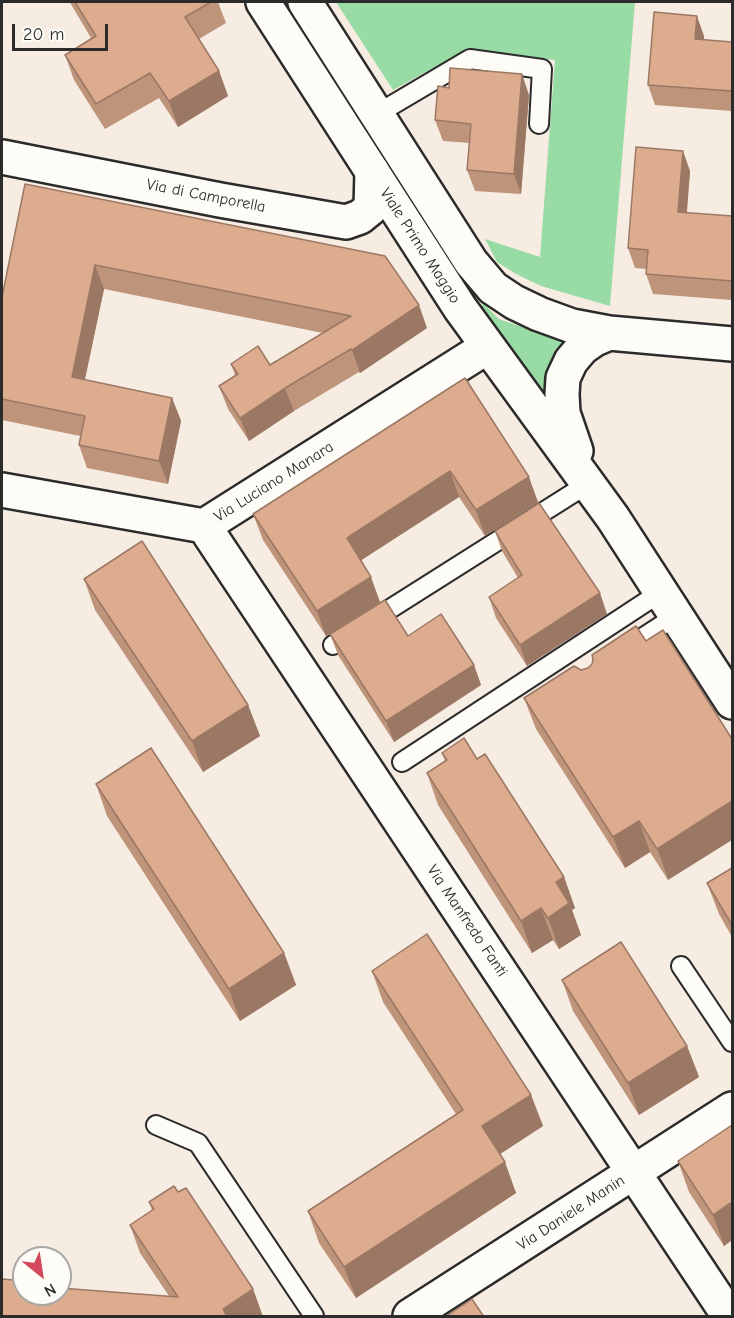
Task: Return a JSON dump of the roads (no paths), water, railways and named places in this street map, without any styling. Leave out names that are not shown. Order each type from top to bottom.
[{"type":"street","name":"Viale Primo Maggio","points":[[263,2],[460,308],[589,483],[732,702]]},
{"type":"street","name":"Viale Primo Maggio","points":[[305,2],[478,271],[493,288],[514,302],[572,326],[609,333],[732,344]]},
{"type":"street","name":"Via di Camporella","points":[[2,157],[219,200],[346,222],[360,217],[371,208],[372,171]]},
{"type":"street","name":"Viale Primo Maggio","points":[[589,483],[563,413],[563,378],[571,361],[582,348],[609,333]]},
{"type":"street","name":"Via Luciano Manara","points":[[2,490],[204,526],[488,347]]},
{"type":"street","name":"Via Manfredo Fanti","points":[[204,526],[729,1317]]},
{"type":"street","name":"Via Daniele Manin","points":[[410,1317],[732,1109]]},
{"type":"lane","points":[[377,114],[470,58],[542,69],[539,124]]},
{"type":"lane","points":[[333,645],[589,483]]},
{"type":"lane","points":[[612,657],[669,604]]},
{"type":"lane","points":[[402,762],[669,604]]},
{"type":"lane","points":[[681,966],[732,1042]]},
{"type":"lane","points":[[156,1125],[198,1143],[314,1317]]}]
